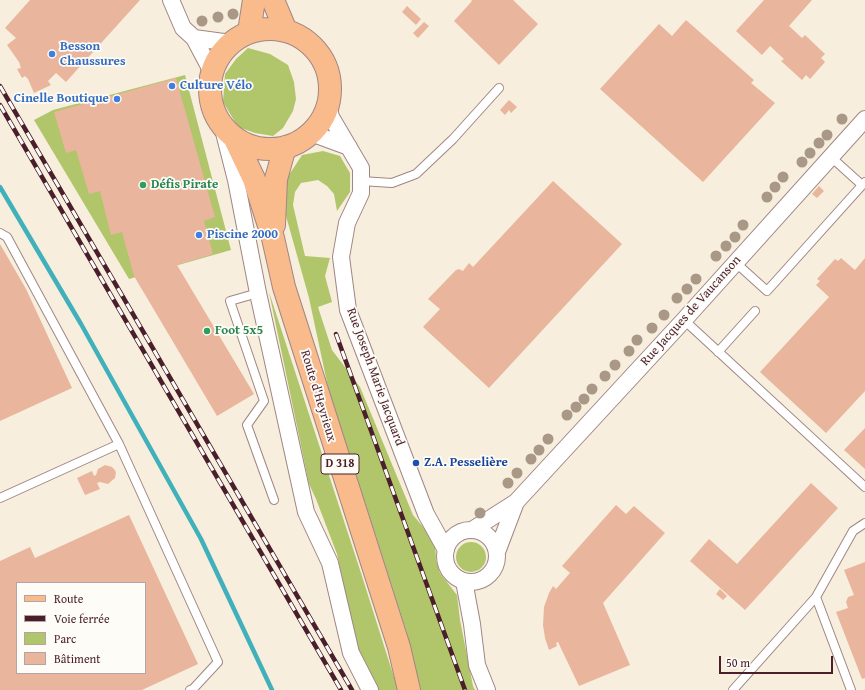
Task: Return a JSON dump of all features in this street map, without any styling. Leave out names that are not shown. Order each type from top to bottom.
[{"type":"main road","points":[[240,38],[254,0]]},
{"type":"main road","points":[[273,0],[286,31]]},
{"type":"main road","points":[[267,29],[286,31],[303,39],[317,51],[326,68],[330,86],[328,104],[322,120],[311,133],[299,141],[285,147],[268,149],[250,145],[228,131],[213,108],[210,90],[212,72],[219,56],[240,38],[267,29]]},
{"type":"main road","name":"Route d'Heyrieux","points":[[228,131],[254,179],[273,238],[284,287],[399,647],[409,690]]},
{"type":"main road","name":"Route d'Heyrieux","points":[[273,238],[276,180],[285,147]]},
{"type":"street","points":[[171,0],[183,28],[194,38],[212,72]]},
{"type":"street","points":[[194,38],[240,38]]},
{"type":"street","name":"Rue Joseph Marie Jacquard","points":[[328,104],[331,117],[361,168],[361,193],[347,223],[341,257],[348,310],[426,514],[446,550]]},
{"type":"street","name":"Rue Jacques de Vaucanson","points":[[465,532],[516,502],[736,263],[865,119]]},
{"type":"street","points":[[228,131],[258,293],[306,512],[330,563],[351,653],[370,690]]},
{"type":"street","points":[[311,133],[349,147]]},
{"type":"street","name":"Rue Jacques de Vaucanson","points":[[497,552],[516,502]]},
{"type":"street","points":[[426,514],[465,532],[481,532],[488,536],[494,544],[497,552],[497,561],[494,569],[488,576],[473,582],[464,581],[457,578],[447,566],[445,558],[446,550],[452,538],[465,532]]},
{"type":"street","points":[[472,624],[481,580]]},
{"type":"street","points":[[464,581],[472,624],[477,666],[487,690]]},
{"type":"lane","points":[[361,181],[392,183],[416,174],[453,139],[499,88]]},
{"type":"lane","points":[[736,263],[767,291],[864,183],[831,157]]},
{"type":"lane","points":[[0,233],[7,237],[119,444],[218,662],[193,689],[190,690]]},
{"type":"lane","points":[[258,293],[230,301],[264,401],[248,425],[274,500]]},
{"type":"lane","points":[[718,352],[755,310]]},
{"type":"lane","points":[[684,320],[865,487]]},
{"type":"lane","points":[[0,498],[119,444]]},
{"type":"lane","points":[[733,690],[816,597],[853,531],[865,524]]},
{"type":"lane","points":[[816,597],[851,690]]},
{"type":"green space","points":[[248,48],[270,54],[288,65],[294,82],[296,99],[293,111],[283,128],[273,136],[255,133],[238,127],[223,102],[225,74],[236,59]]},
{"type":"green space","name":"Défis Pirate","points":[[185,75],[231,250],[129,279],[34,120],[53,110]]},
{"type":"green space","points":[[323,151],[340,156],[350,173],[350,192],[337,211],[334,194],[327,186],[318,180],[301,183],[295,192],[293,205],[305,256],[330,258],[325,276],[332,302],[318,307],[332,350],[360,387],[413,515],[435,541],[436,560],[440,573],[457,595],[460,620],[475,690],[421,690],[407,633],[328,387],[309,298],[286,216],[287,178],[302,155]]},
{"type":"green space","points":[[269,292],[398,690],[376,690],[361,665],[337,554],[309,484]]},
{"type":"green space","points":[[471,542],[482,546],[486,557],[482,568],[471,572],[460,568],[456,557],[460,546]]},
{"type":"building","name":"Besson Chaussures","points":[[30,0],[140,0],[66,82],[56,73],[48,81],[51,85],[34,93],[28,79],[25,76],[22,78],[17,69],[21,68],[19,62],[7,45],[16,38],[5,28]]},
{"type":"building","points":[[471,0],[513,0],[538,24],[499,65],[454,21],[472,1]]},
{"type":"building","points":[[764,0],[812,0],[789,26],[802,38],[805,35],[825,54],[821,58],[825,62],[810,79],[806,75],[802,80],[781,61],[784,59],[770,46],[762,55],[736,31]]},
{"type":"building","points":[[407,6],[421,19],[416,25],[402,12]]},
{"type":"building","points":[[686,20],[754,80],[751,83],[775,103],[703,182],[600,89],[659,24],[672,36]]},
{"type":"building","points":[[424,22],[429,26],[418,38],[413,33]]},
{"type":"building","name":"Défis Pirate","points":[[176,78],[215,217],[204,221],[213,254],[177,265],[254,394],[217,416],[134,276],[122,232],[111,235],[100,191],[89,194],[76,150],[66,153],[54,112]]},
{"type":"building","points":[[509,100],[517,107],[511,113],[509,110],[505,115],[500,110]]},
{"type":"building","points":[[553,181],[622,244],[489,388],[423,327],[440,309],[428,299],[456,270],[459,269],[463,271],[469,263],[473,267]]},
{"type":"building","points":[[819,186],[824,191],[817,198],[812,194]]},
{"type":"building","points":[[0,244],[26,289],[72,388],[0,421]]},
{"type":"building","points":[[841,258],[855,270],[865,258],[865,391],[826,433],[760,372],[829,297],[816,285],[820,281],[817,279],[835,259],[838,261]]},
{"type":"building","points":[[865,428],[865,469],[844,450]]},
{"type":"building","points":[[105,465],[114,469],[116,472],[115,478],[108,484],[100,482],[97,483],[100,489],[85,495],[77,478],[92,471],[94,476],[96,475],[98,469]]},
{"type":"building","points":[[811,483],[838,508],[745,610],[690,561],[709,539],[737,564]]},
{"type":"building","points":[[616,505],[626,514],[634,506],[665,533],[603,603],[630,665],[579,686],[558,642],[556,643],[557,646],[549,650],[543,625],[544,607],[553,586],[556,589],[570,573],[562,566]]},
{"type":"building","points":[[129,515],[198,664],[142,690],[0,690],[0,561],[30,547],[35,558]]},
{"type":"building","points":[[865,562],[865,678],[862,679],[836,612],[848,608],[846,602],[848,597],[854,595],[844,570]]},
{"type":"building","points":[[720,589],[727,596],[723,600],[716,594]]},
{"type":"waterway","points":[[0,187],[81,324],[201,539],[272,690]]},
{"type":"railway","points":[[0,86],[352,690]]},
{"type":"railway","points":[[0,105],[341,690]]},
{"type":"railway","points":[[336,334],[465,690]]},
{"type":"place","name":"Besson Chaussures","points":[[52,54]]},
{"type":"place","name":"Culture Vélo","points":[[172,86]]},
{"type":"place","name":"Cinelle Boutique","points":[[117,99]]},
{"type":"place","name":"Défis Pirate","points":[[143,185]]},
{"type":"place","name":"Piscine 2000","points":[[199,235]]},
{"type":"place","name":"Foot 5x5","points":[[207,331]]},
{"type":"place","name":"Z.A. Pesselière","points":[[416,463]]}]
